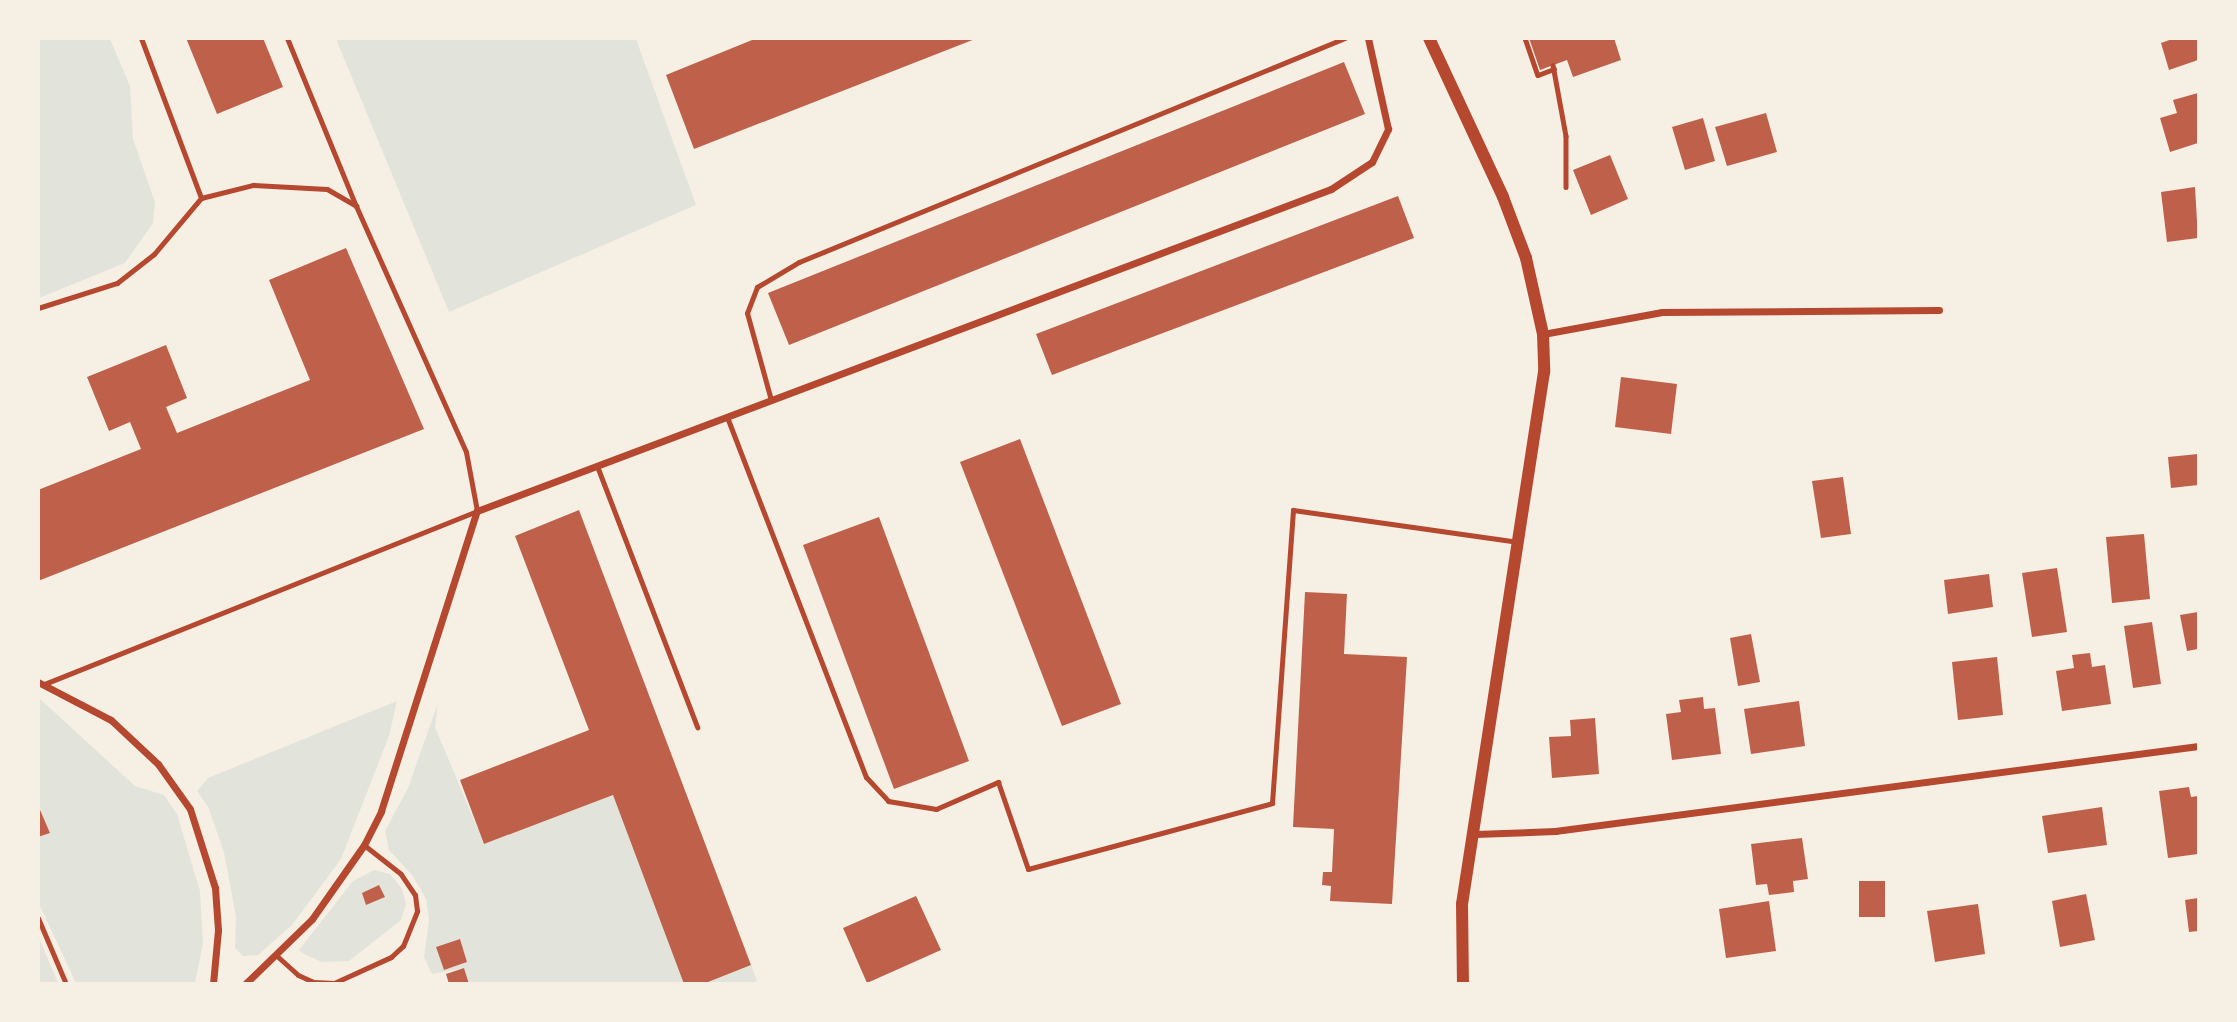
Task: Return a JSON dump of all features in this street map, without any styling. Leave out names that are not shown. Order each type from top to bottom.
[{"type":"street","points":[[245,984],[277,956],[312,919],[365,845],[381,811],[477,511],[1331,189],[1372,162],[1388,129],[1368,38]]},
{"type":"street","points":[[1429,38],[1503,197],[1526,258],[1543,334],[1544,372],[1520,542],[1462,904],[1463,984]]},
{"type":"street","points":[[1543,334],[1662,312],[1939,310]]},
{"type":"street","points":[[42,683],[80,701],[137,743],[190,810],[215,888],[218,952],[213,984]]},
{"type":"street","points":[[1475,834],[1555,831],[2199,746]]},
{"type":"lane","points":[[141,38],[201,198]]},
{"type":"lane","points":[[42,683],[477,511],[466,452],[356,206],[287,38]]},
{"type":"lane","points":[[771,400],[747,313],[757,287],[799,262],[1345,38]]},
{"type":"lane","points":[[38,308],[90,294],[128,275],[154,254],[201,198],[253,185],[327,189],[356,206]]},
{"type":"lane","points":[[727,417],[866,777],[888,800],[936,809],[998,782],[1028,869],[1272,803],[1293,510],[1520,542]]},
{"type":"lane","points":[[597,466],[697,727]]},
{"type":"lane","points":[[277,956],[298,975],[313,982],[334,983],[381,962],[403,946],[414,921],[415,895],[401,874],[365,845]]},
{"type":"lane","points":[[38,918],[66,984]]},
{"type":"path","points":[[1525,38],[1538,75],[1554,67],[1566,136],[1566,187]]},
{"type":"shaded area","points":[[39,38],[110,39],[130,86],[133,139],[155,202],[153,223],[125,263],[39,298]]},
{"type":"shaded area","points":[[336,39],[636,39],[696,205],[449,312]]},
{"type":"shaded area","points":[[39,698],[135,786],[164,795],[177,814],[200,891],[203,943],[195,983],[76,983],[39,904],[39,837],[50,833],[39,805]]},
{"type":"shaded area","points":[[397,701],[389,736],[341,859],[292,925],[258,955],[243,956],[235,948],[236,917],[224,852],[208,807],[197,791],[208,778]]},
{"type":"shaded area","points":[[438,703],[435,727],[484,844],[613,795],[684,983],[469,984],[464,968],[432,974],[424,957],[429,920],[426,899],[413,876],[389,850],[385,831],[408,788]],"holes":[[[460,939],[467,962],[444,970],[436,947]]]},
{"type":"shaded area","points":[[374,870],[390,874],[402,889],[406,904],[401,920],[349,961],[322,962],[299,950],[353,881]]},
{"type":"shaded area","points":[[39,938],[58,983],[39,983]]},
{"type":"shaded area","points":[[751,965],[757,981],[703,984]]},
{"type":"building","points":[[186,38],[263,38],[283,87],[217,114]]},
{"type":"building","points":[[757,38],[975,39],[694,149],[666,75]]},
{"type":"building","points":[[1529,38],[1614,38],[1621,60],[1573,77],[1567,60],[1540,70]]},
{"type":"building","points":[[2175,38],[2198,38],[2198,60],[2169,70],[2161,43]]},
{"type":"building","points":[[1344,62],[1365,114],[789,345],[768,293]]},
{"type":"building","points":[[2198,93],[2198,143],[2170,152],[2160,118],[2177,113],[2173,100]]},
{"type":"building","points":[[1766,113],[1777,152],[1727,166],[1715,127]]},
{"type":"building","points":[[1703,118],[1715,161],[1685,170],[1672,127]]},
{"type":"building","points":[[1610,155],[1628,199],[1591,215],[1573,170]]},
{"type":"building","points":[[2195,187],[2198,238],[2167,242],[2161,192]]},
{"type":"building","points":[[1398,196],[1414,238],[1052,375],[1036,334]]},
{"type":"building","points":[[346,248],[424,429],[38,581],[38,490],[141,449],[130,422],[109,431],[87,377],[166,345],[187,398],[166,407],[177,433],[310,380],[269,280]]},
{"type":"building","points":[[1621,377],[1677,384],[1671,434],[1615,427]]},
{"type":"building","points":[[1020,439],[1121,704],[1062,726],[960,462]]},
{"type":"building","points":[[2198,454],[2198,485],[2171,488],[2168,457]]},
{"type":"building","points":[[1843,477],[1851,534],[1821,538],[1812,481]]},
{"type":"building","points":[[579,510],[751,965],[703,984],[684,984],[613,795],[484,844],[460,780],[589,730],[515,536]]},
{"type":"building","points":[[879,517],[969,761],[894,789],[803,545]]},
{"type":"building","points":[[2144,534],[2150,599],[2112,603],[2106,537]]},
{"type":"building","points":[[2057,568],[2067,632],[2032,637],[2022,573]]},
{"type":"building","points":[[1989,574],[1993,607],[1948,614],[1944,580]]},
{"type":"building","points":[[1305,592],[1347,594],[1344,654],[1407,657],[1392,904],[1330,901],[1331,886],[1322,885],[1323,872],[1332,872],[1334,829],[1293,827]]},
{"type":"building","points":[[2198,612],[2198,649],[2187,651],[2180,615]]},
{"type":"building","points":[[2152,622],[2161,684],[2133,688],[2124,626]]},
{"type":"building","points":[[1751,634],[1760,682],[1738,686],[1730,638]]},
{"type":"building","points":[[2090,653],[2092,667],[2105,665],[2111,704],[2062,711],[2056,671],[2074,668],[2072,655]]},
{"type":"building","points":[[1997,657],[2003,715],[1958,720],[1952,662]]},
{"type":"building","points":[[1703,697],[1704,709],[1715,708],[1721,754],[1672,760],[1666,714],[1681,712],[1679,700]]},
{"type":"building","points":[[1799,701],[1805,746],[1751,754],[1744,709]]},
{"type":"building","points":[[1595,718],[1599,774],[1552,778],[1549,737],[1571,736],[1570,720]]},
{"type":"building","points":[[2189,787],[2191,797],[2198,796],[2198,854],[2168,858],[2159,791]]},
{"type":"building","points":[[38,805],[50,833],[38,837]]},
{"type":"building","points":[[2102,807],[2107,845],[2048,853],[2042,816]]},
{"type":"building","points":[[1802,838],[1808,879],[1793,881],[1794,892],[1769,895],[1767,884],[1756,885],[1751,844]]},
{"type":"building","points":[[1859,881],[1885,881],[1885,917],[1859,917]]},
{"type":"building","points":[[379,885],[385,897],[366,905],[362,893]]},
{"type":"building","points":[[2086,894],[2095,940],[2060,947],[2052,901]]},
{"type":"building","points":[[916,896],[941,950],[867,983],[843,928]]},
{"type":"building","points":[[2198,898],[2198,931],[2189,932],[2185,900]]},
{"type":"building","points":[[1769,901],[1776,951],[1726,958],[1719,909]]},
{"type":"building","points":[[1978,904],[1985,954],[1935,962],[1927,911]]},
{"type":"building","points":[[460,939],[467,962],[444,970],[436,947]]},
{"type":"building","points":[[464,968],[469,984],[449,984],[446,974]]}]
